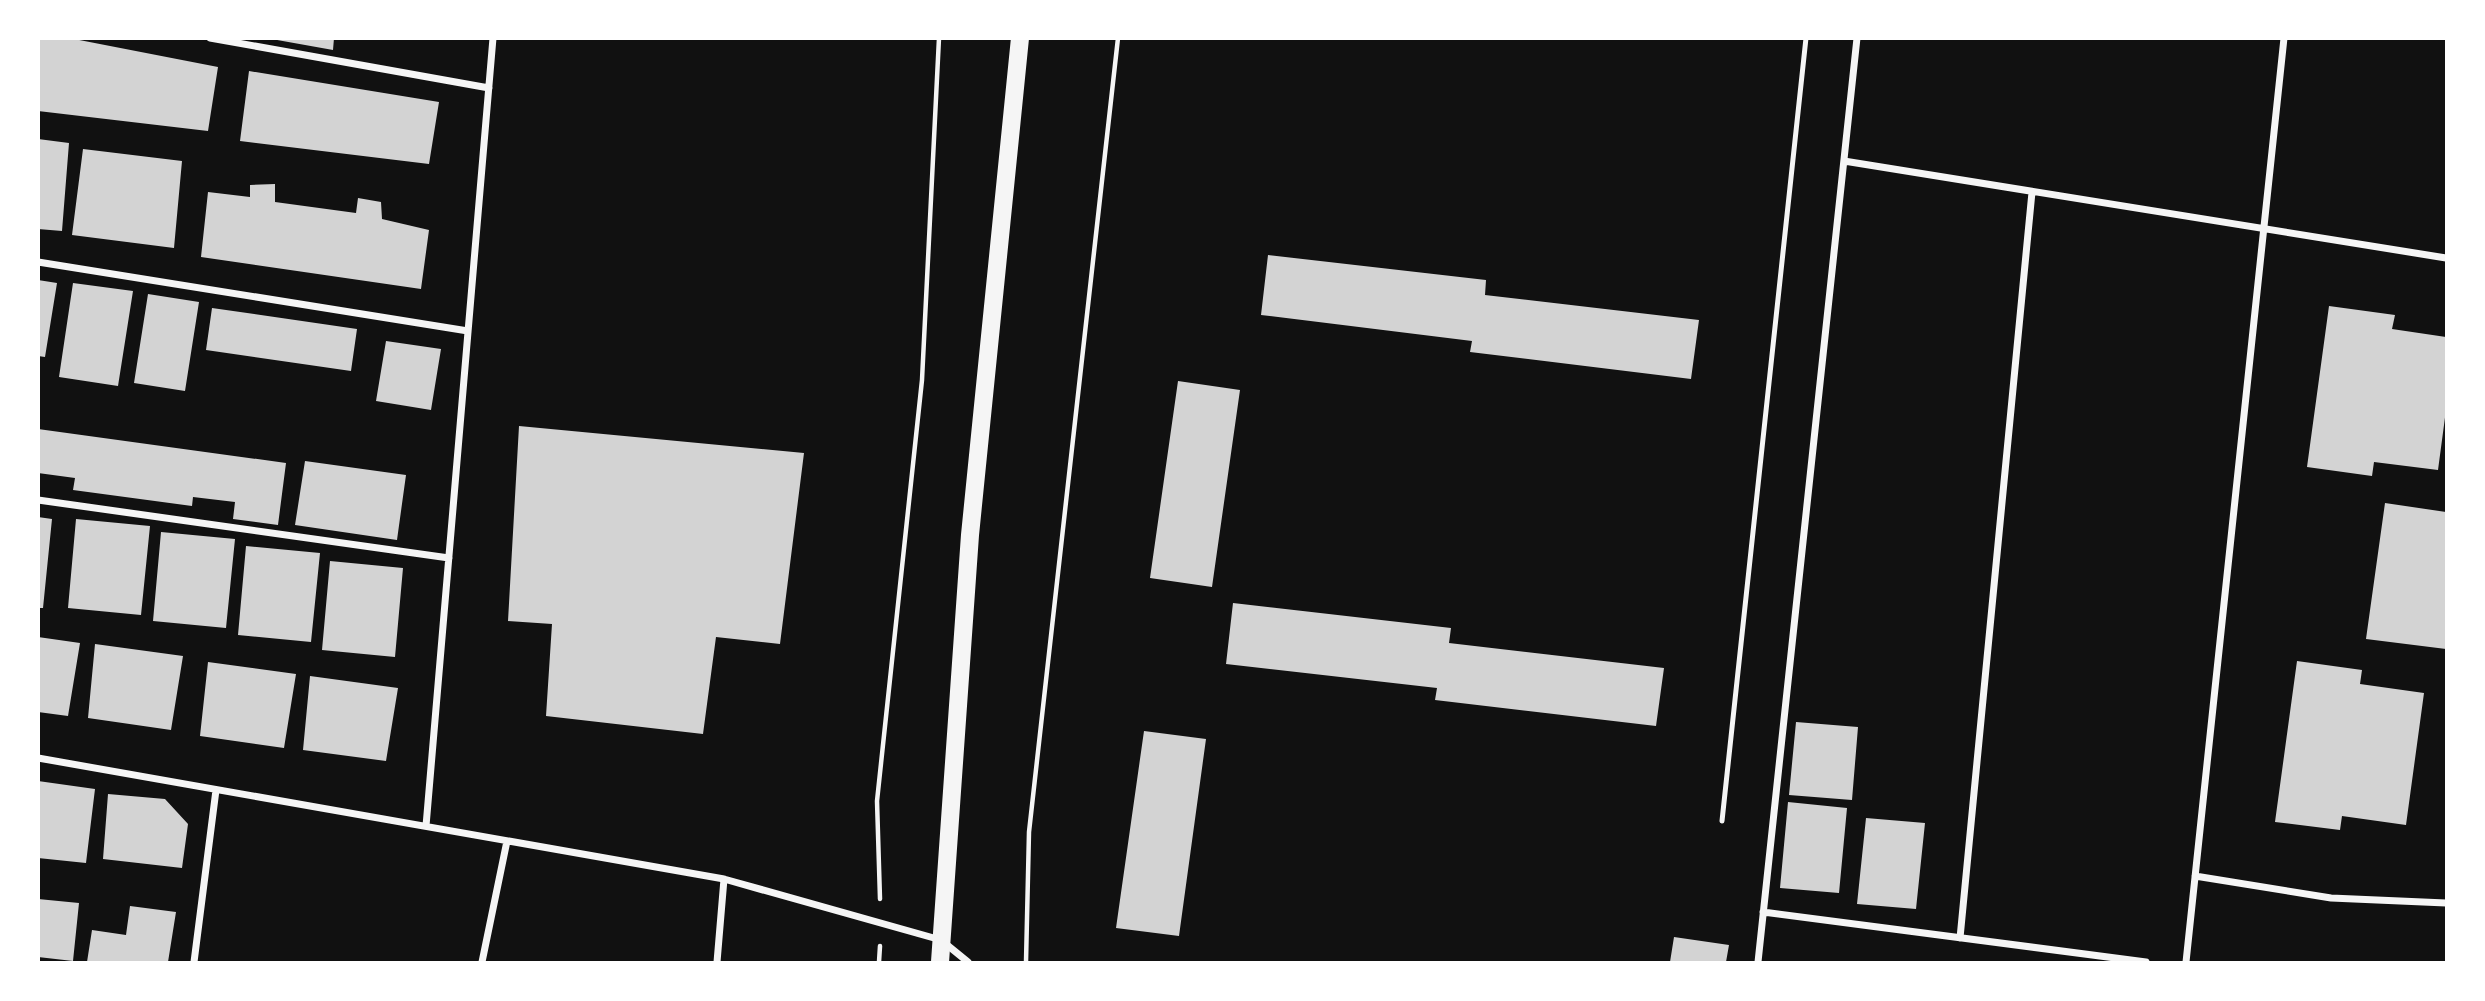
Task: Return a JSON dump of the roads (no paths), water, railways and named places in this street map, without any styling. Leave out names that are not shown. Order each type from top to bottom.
[{"type":"main road","points":[[940,962],[970,535],[1020,38]]},
{"type":"street","points":[[210,38],[489,88]]},
{"type":"street","points":[[426,826],[493,38]]},
{"type":"street","points":[[1758,962],[1857,38]]},
{"type":"street","points":[[2186,962],[2284,38]]},
{"type":"street","points":[[1844,161],[2446,258]]},
{"type":"street","points":[[1960,938],[2032,192]]},
{"type":"street","points":[[38,262],[468,331]]},
{"type":"street","points":[[38,500],[449,558]]},
{"type":"street","points":[[38,758],[724,879],[941,940],[968,962]]},
{"type":"street","points":[[194,962],[216,790]]},
{"type":"street","points":[[482,962],[507,841]]},
{"type":"street","points":[[2196,876],[2331,898],[2446,903]]},
{"type":"street","points":[[716,962],[724,879]]},
{"type":"street","points":[[1763,912],[2146,962]]},
{"type":"street","points":[[930,962],[941,940]]},
{"type":"lane","points":[[1722,821],[1806,38]]}]
